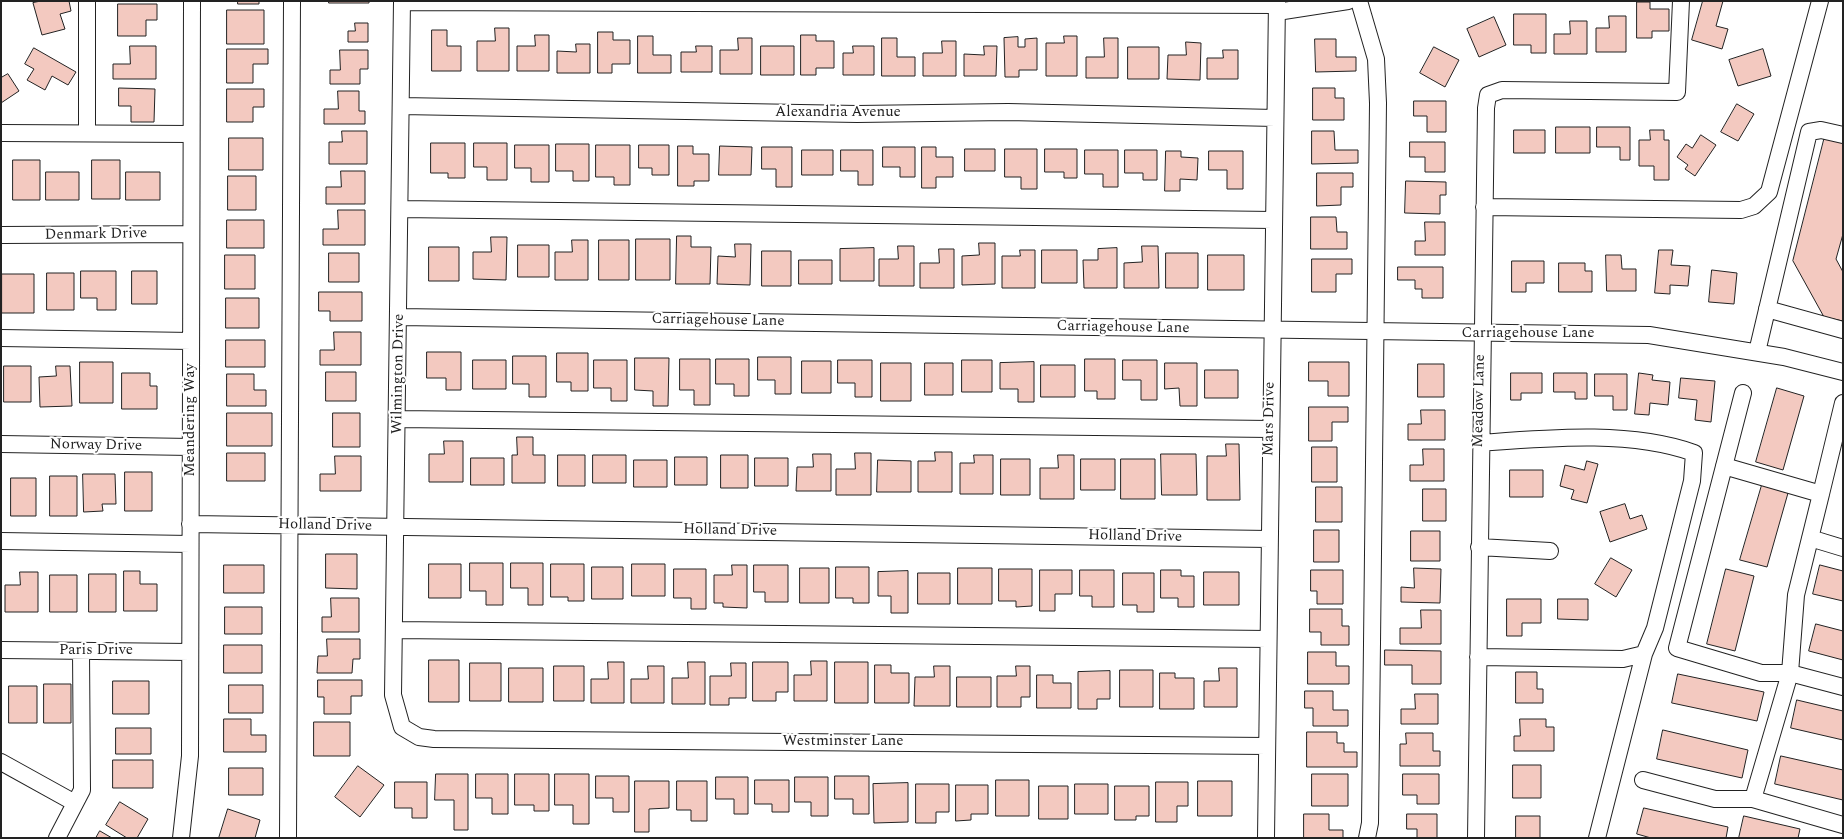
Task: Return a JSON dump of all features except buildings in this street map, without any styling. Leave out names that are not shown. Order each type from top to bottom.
[{"type":"street","points":[[87,1],[87,133]]},
{"type":"street","name":"Meandering Way","points":[[181,838],[190,756],[192,1]]},
{"type":"street","points":[[288,838],[292,1]]},
{"type":"street","points":[[402,2],[1277,6],[1348,1]]},
{"type":"street","points":[[1359,1],[1376,59],[1370,823],[1366,838]]},
{"type":"street","name":"Meadow Lane","points":[[1476,838],[1481,334],[1486,108],[1488,95],[1502,90],[1677,92],[1681,1]]},
{"type":"street","points":[[1484,207],[1741,210],[1754,206],[1769,192],[1820,1]]},
{"type":"street","name":"Wilmington Drive","points":[[402,2],[397,527],[393,695],[402,727],[419,737]]},
{"type":"street","name":"Mars Drive","points":[[1266,838],[1271,331],[1277,6]]},
{"type":"street","name":"Alexandria Avenue","points":[[401,106],[857,114],[1018,112],[1274,118]]},
{"type":"street","points":[[1756,352],[1809,132],[1821,130],[1843,135]]},
{"type":"street","points":[[1,133],[191,134]]},
{"type":"street","points":[[400,209],[1273,220]]},
{"type":"street","name":"Denmark Drive","points":[[1,235],[190,234]]},
{"type":"street","points":[[1767,309],[1843,330]]},
{"type":"street","name":"Carriagehouse Lane","points":[[399,317],[1649,335],[1784,357],[1843,372]]},
{"type":"street","points":[[1,338],[191,341]]},
{"type":"street","points":[[1744,393],[1677,648],[1761,673],[1790,673],[1843,687]]},
{"type":"street","points":[[1753,799],[1790,673],[1796,595],[1843,403]]},
{"type":"street","points":[[398,419],[1270,429]]},
{"type":"street","points":[[1480,443],[1597,438],[1671,445],[1694,453],[1692,481],[1655,628],[1644,654],[1596,838]]},
{"type":"street","name":"Norway Drive","points":[[1,444],[191,447]]},
{"type":"street","points":[[1724,466],[1820,494]]},
{"type":"street","name":"Holland Drive","points":[[190,524],[1269,539]]},
{"type":"street","points":[[1810,538],[1843,548]]},
{"type":"street","points":[[1,541],[190,544]]},
{"type":"street","points":[[1479,547],[1550,551]]},
{"type":"street","points":[[395,630],[1268,639]]},
{"type":"street","name":"Paris Drive","points":[[1,650],[190,652]]},
{"type":"street","points":[[57,838],[82,790],[81,651]]},
{"type":"street","points":[[1478,658],[1623,659],[1644,654]]},
{"type":"street","name":"Westminster Lane","points":[[419,737],[454,740],[1267,746]]},
{"type":"street","points":[[1,762],[75,803]]},
{"type":"street","points":[[1643,780],[1715,799],[1753,799],[1843,825]]}]
